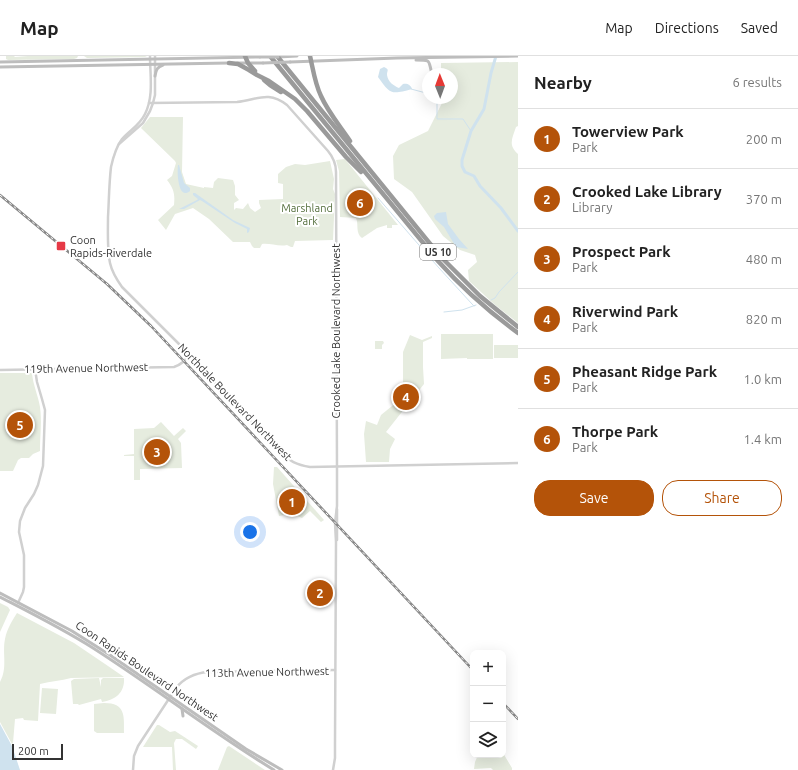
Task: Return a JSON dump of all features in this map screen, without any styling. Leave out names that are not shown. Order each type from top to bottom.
[{"type":"highway","name":"US 10","points":[[270,56],[453,278],[482,305],[518,333]]},
{"type":"highway","name":"US 10","points":[[276,56],[440,256],[480,296],[518,327]]},
{"type":"highway","points":[[245,57],[254,71],[262,78]]},
{"type":"highway","points":[[311,58],[320,95],[351,144],[368,167]]},
{"type":"highway","points":[[228,63],[241,66],[269,81],[295,100],[307,111],[346,156],[383,194]]},
{"type":"main road","points":[[0,62],[150,57],[297,56]]},
{"type":"main road","points":[[0,67],[290,62],[311,58],[518,56]]},
{"type":"main road","points":[[409,58],[414,60],[429,61],[431,68]]},
{"type":"main road","points":[[155,76],[156,69],[165,64]]},
{"type":"main road","name":"Coon Rapids Boulevard Northwest","points":[[0,593],[17,604]]},
{"type":"main road","name":"Coon Rapids Boulevard Northwest","points":[[0,597],[17,604],[87,640],[246,749],[282,770]]},
{"type":"main road","name":"Coon Rapids Boulevard Northwest","points":[[170,698],[182,709],[274,770]]},
{"type":"main road","points":[[182,709],[183,716]]},
{"type":"street","points":[[119,145],[122,139],[136,127],[147,110],[151,92],[150,57]]},
{"type":"street","points":[[119,145],[145,120],[150,111],[155,95],[155,57]]},
{"type":"street","name":"Crooked Lake Boulevard Northwest","points":[[153,103],[237,102],[262,96],[278,99],[287,105],[331,154],[334,161],[336,169],[336,506],[338,514],[336,542],[335,752],[333,770]]},
{"type":"street","name":"Northdale Boulevard Northwest","points":[[119,145],[113,158],[110,173],[108,228],[108,254],[110,264],[117,281],[189,354],[292,463],[308,467],[518,463]]},
{"type":"street","name":"119th Avenue Northwest","points":[[0,370],[171,367],[178,364],[189,354]]},
{"type":"street","points":[[17,604],[24,587],[24,555],[19,532],[21,519],[25,508],[37,488],[41,478],[43,466],[45,410],[35,369]]},
{"type":"street","name":"113th Avenue Northwest","points":[[170,698],[182,682],[190,677],[208,672],[335,670]]},
{"type":"street","points":[[133,770],[133,759],[136,749],[170,698]]},
{"type":"green space","points":[[6,56],[78,56],[74,59],[8,60],[6,59]]},
{"type":"green space","points":[[84,56],[147,56],[87,58]]},
{"type":"green space","points":[[518,62],[518,126],[516,127],[513,135],[512,145],[518,154],[518,323],[469,281],[468,270],[477,262],[475,255],[460,250],[443,236],[412,192],[394,179],[393,156],[399,145],[428,131],[442,104],[458,104],[458,68],[441,68],[441,63]]},
{"type":"green space","name":"Marshland Park","points":[[150,117],[183,117],[182,172],[186,184],[204,188],[213,188],[214,182],[218,178],[233,180],[235,195],[239,200],[234,203],[234,210],[236,208],[243,209],[248,203],[250,208],[255,212],[261,208],[259,200],[283,199],[283,184],[278,183],[278,174],[286,167],[295,164],[305,165],[330,161],[334,179],[333,189],[335,194],[333,240],[295,241],[293,247],[287,245],[281,246],[262,244],[260,248],[254,248],[250,242],[233,242],[209,219],[193,208],[175,214],[166,230],[158,220],[174,205],[174,192],[167,180],[172,176],[176,163],[141,128]]},
{"type":"green space","points":[[345,159],[398,225],[392,225],[392,228],[387,228],[387,225],[377,228],[362,238],[358,231],[356,218],[340,217],[339,171],[336,160]]},
{"type":"green space","points":[[441,334],[467,334],[467,358],[441,359]]},
{"type":"green space","points":[[467,334],[493,334],[493,359],[467,359]]},
{"type":"green space","points":[[410,335],[422,340],[432,336],[432,338],[423,342],[424,384],[386,432],[395,439],[390,449],[389,462],[366,462],[364,434],[366,421],[377,425],[381,415],[397,402],[403,387],[403,352]]},
{"type":"green space","points":[[375,341],[383,341],[384,343],[382,345],[382,349],[375,349]]},
{"type":"green space","points":[[494,345],[518,345],[518,358],[494,358]]},
{"type":"green space","points":[[0,373],[32,373],[40,407],[40,451],[33,454],[29,458],[21,458],[18,460],[13,471],[0,471]]},
{"type":"green space","points":[[161,422],[174,436],[183,428],[186,431],[178,439],[181,443],[182,468],[140,469],[140,480],[134,480],[134,456],[124,455],[134,454],[134,429],[154,428]]},
{"type":"green space","points":[[274,467],[277,467],[324,520],[321,522],[310,511],[302,518],[291,515],[279,516],[273,484]]},
{"type":"green space","points":[[0,603],[8,607],[10,610],[0,632]]},
{"type":"green space","points":[[17,613],[74,643],[124,677],[71,678],[40,684],[38,721],[24,720],[23,718],[15,719],[12,744],[0,722],[0,682],[4,671],[4,644],[6,635]]},
{"type":"green space","points":[[99,678],[101,687],[101,680],[103,678],[124,678],[121,692],[111,700],[107,701],[102,702],[101,699],[79,705],[73,704],[71,681],[74,679]]},
{"type":"green space","points":[[42,688],[58,689],[56,714],[40,713]]},
{"type":"green space","points":[[104,703],[116,705],[120,708],[124,721],[124,733],[97,733],[94,731],[94,704]]},
{"type":"green space","points":[[157,725],[170,732],[175,731],[198,746],[196,749],[182,739],[176,739],[174,743],[176,770],[173,770],[172,747],[143,747]]},
{"type":"green space","points":[[229,746],[265,770],[218,770],[227,747]]},
{"type":"green space","points":[[477,758],[506,758],[512,770],[493,770],[491,768],[474,769]]},
{"type":"water","points":[[384,67],[388,70],[387,75],[393,85],[399,88],[403,84],[407,84],[411,86],[412,89],[400,92],[392,92],[388,90],[378,77],[380,69]]},
{"type":"water","points":[[178,165],[184,183],[190,188],[190,191],[186,193],[183,192],[179,184]]},
{"type":"water","points":[[193,193],[233,220],[250,228],[249,232],[247,233],[247,229],[200,200],[184,209],[179,209],[198,199],[193,195]]},
{"type":"water","points":[[446,212],[448,224],[468,249],[456,247],[444,227],[435,219],[434,216],[437,213]]},
{"type":"water","points":[[0,724],[12,746],[20,770],[0,770]]},
{"type":"waterway","points":[[496,56],[484,109],[471,131],[462,160],[462,166],[465,172],[474,176],[480,186],[501,208],[518,231]]},
{"type":"waterway","points":[[411,89],[422,92]]},
{"type":"waterway","points":[[437,104],[437,119],[463,119],[471,131]]},
{"type":"waterway","points":[[378,198],[474,306]]},
{"type":"waterway","points":[[491,300],[495,298],[518,272]]},
{"type":"waterway","points":[[444,312],[462,310],[476,305]]},
{"type":"railway","points":[[0,195],[107,284],[151,326],[470,667]]},
{"type":"railway","points":[[506,706],[518,719]]},
{"type":"place","name":"Thorpe Park","points":[[360,203]]},
{"type":"place","name":"Coon Rapids-Riverdale","points":[[61,246]]},
{"type":"place","name":"Riverwind Park","points":[[406,397]]},
{"type":"place","name":"Pheasant Ridge Park","points":[[20,425]]},
{"type":"place","name":"Prospect Park","points":[[157,452]]},
{"type":"place","name":"Towerview Park","points":[[292,502]]},
{"type":"place","name":"Crooked Lake Library","points":[[320,593]]}]
